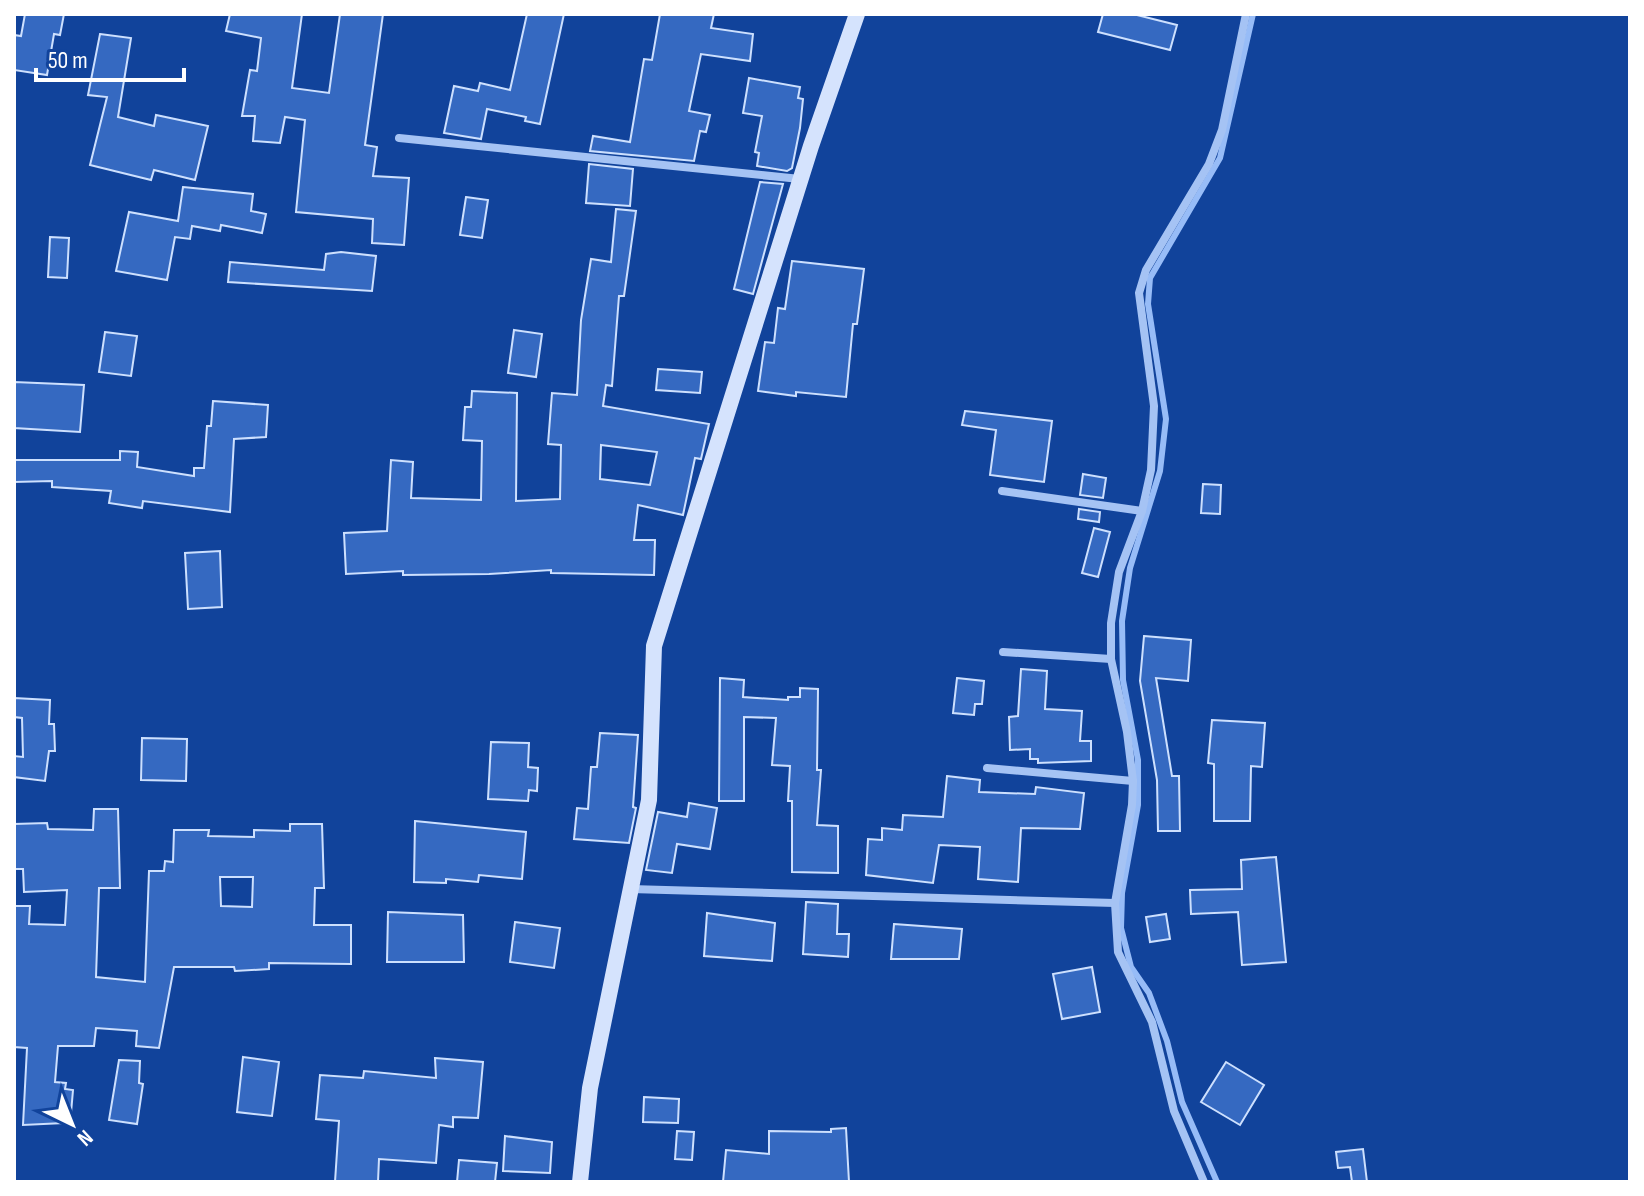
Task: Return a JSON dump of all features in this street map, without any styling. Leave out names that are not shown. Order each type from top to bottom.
[{"type":"street","points":[[580,1182],[588,1099],[649,800],[654,646],[801,179],[857,14]]},
{"type":"street","points":[[1204,1182],[1174,1111],[1152,1022],[1118,952],[1115,903],[1132,805],[1133,781],[1127,732],[1111,659],[1111,623],[1119,572],[1142,511],[1151,470],[1154,406],[1139,293],[1146,270],[1209,164],[1218,141],[1246,14]]},
{"type":"street","points":[[399,138],[801,179]]},
{"type":"street","points":[[1002,491],[1142,511]]},
{"type":"street","points":[[1003,652],[1111,659]]},
{"type":"street","points":[[987,768],[1133,781]]},
{"type":"street","points":[[630,889],[1115,903]]},
{"type":"building","points":[[25,14],[64,14],[60,35],[54,34],[47,75],[14,70],[14,35],[21,36]]},
{"type":"building","points":[[230,14],[302,14],[292,88],[329,93],[340,14],[383,14],[365,145],[377,147],[373,176],[409,178],[404,245],[372,243],[373,219],[296,212],[305,120],[285,117],[280,143],[253,141],[255,116],[242,116],[250,70],[257,71],[261,38],[226,31]]},
{"type":"building","points":[[527,14],[564,14],[540,124],[525,121],[526,117],[487,109],[481,139],[444,133],[454,86],[478,91],[480,83],[510,90]]},
{"type":"building","points":[[660,14],[714,14],[711,28],[753,34],[750,61],[701,54],[689,111],[710,115],[706,132],[700,131],[694,161],[590,151],[593,136],[630,142],[644,59],[652,60]]},
{"type":"building","points":[[1103,14],[1133,14],[1177,25],[1170,50],[1098,32]]},
{"type":"building","points":[[100,34],[131,38],[118,117],[154,126],[156,115],[208,126],[195,180],[154,170],[151,180],[90,165],[107,97],[88,95]]},
{"type":"building","points":[[749,78],[800,87],[798,98],[803,99],[800,128],[792,168],[787,171],[757,166],[759,153],[755,152],[762,116],[743,113]]},
{"type":"building","points":[[589,164],[633,169],[630,206],[586,203]]},
{"type":"building","points":[[760,182],[783,184],[753,294],[734,289]]},
{"type":"building","points":[[183,187],[253,194],[251,211],[266,214],[262,233],[221,225],[220,231],[192,226],[190,239],[175,237],[167,280],[116,271],[129,212],[178,221]]},
{"type":"building","points":[[466,197],[488,200],[482,238],[460,235]]},
{"type":"building","points":[[616,209],[636,211],[624,296],[619,296],[612,386],[606,385],[603,406],[709,424],[701,459],[695,458],[683,515],[638,505],[634,540],[655,540],[654,575],[551,573],[551,570],[489,574],[403,575],[403,571],[346,574],[344,533],[387,531],[391,460],[413,462],[411,498],[481,500],[482,441],[463,440],[465,407],[471,407],[472,391],[517,393],[516,501],[560,499],[561,445],[548,444],[552,393],[577,395],[581,320],[591,259],[611,262]],"holes":[[[601,445],[657,452],[650,485],[600,479]]]},
{"type":"building","points":[[50,237],[69,238],[67,278],[48,277]]},
{"type":"building","points":[[341,252],[376,256],[372,291],[228,282],[230,262],[324,270],[326,254]]},
{"type":"building","points":[[792,261],[864,269],[857,324],[853,324],[846,397],[796,392],[796,396],[758,391],[765,342],[774,343],[778,308],[785,309]]},
{"type":"building","points":[[514,330],[542,334],[536,377],[508,373]]},
{"type":"building","points":[[105,332],[137,336],[131,376],[99,372]]},
{"type":"building","points":[[658,369],[702,372],[700,393],[656,390]]},
{"type":"building","points":[[14,382],[84,385],[80,432],[14,428]]},
{"type":"building","points":[[213,401],[268,405],[266,437],[234,439],[230,512],[143,501],[142,508],[109,503],[111,491],[52,487],[52,481],[14,482],[14,460],[120,460],[120,451],[138,452],[137,467],[194,476],[194,468],[204,468],[207,426],[211,426]]},
{"type":"building","points":[[965,411],[1052,421],[1044,482],[990,475],[996,430],[962,425]]},
{"type":"building","points":[[1083,474],[1106,478],[1103,498],[1080,495]]},
{"type":"building","points":[[1203,484],[1221,485],[1220,514],[1201,513]]},
{"type":"building","points":[[1079,509],[1100,512],[1099,522],[1078,519]]},
{"type":"building","points":[[1094,528],[1110,532],[1098,577],[1082,573]]},
{"type":"building","points":[[220,551],[222,607],[188,609],[185,553]]},
{"type":"building","points":[[1144,636],[1191,640],[1188,681],[1156,678],[1172,776],[1179,776],[1180,831],[1158,831],[1157,780],[1140,681]]},
{"type":"building","points":[[1021,669],[1047,671],[1045,709],[1082,711],[1080,741],[1091,741],[1091,761],[1038,763],[1038,759],[1030,759],[1030,749],[1010,750],[1009,717],[1018,716]]},
{"type":"building","points":[[720,678],[744,680],[743,697],[788,700],[788,697],[800,697],[800,688],[818,689],[817,770],[821,770],[817,825],[838,826],[838,873],[792,872],[792,801],[788,801],[790,766],[772,765],[776,718],[744,717],[744,801],[719,801]]},
{"type":"building","points":[[957,678],[984,681],[982,704],[975,704],[974,715],[953,713]]},
{"type":"building","points":[[14,698],[50,700],[49,724],[54,724],[55,751],[49,751],[45,781],[14,777],[14,756],[23,757],[22,718],[14,717]]},
{"type":"building","points":[[1212,720],[1265,723],[1262,767],[1251,766],[1250,821],[1214,821],[1214,764],[1208,763]]},
{"type":"building","points":[[600,733],[638,735],[633,807],[636,808],[629,843],[574,839],[577,808],[588,809],[591,767],[597,767]]},
{"type":"building","points":[[142,738],[187,739],[186,781],[141,780]]},
{"type":"building","points":[[491,742],[529,743],[528,767],[538,768],[537,791],[529,790],[528,801],[488,799]]},
{"type":"building","points":[[947,776],[980,780],[979,792],[1035,794],[1036,787],[1084,793],[1080,829],[1021,828],[1018,882],[978,879],[980,847],[939,845],[933,883],[866,875],[868,839],[882,840],[882,828],[902,830],[903,815],[943,817]]},
{"type":"building","points":[[689,803],[717,808],[710,849],[677,844],[672,873],[646,870],[658,812],[687,817]]},
{"type":"building","points":[[94,809],[118,809],[120,888],[99,888],[96,977],[145,982],[149,871],[164,871],[165,861],[173,862],[174,830],[209,830],[208,836],[254,837],[254,830],[290,831],[290,824],[322,824],[324,888],[315,888],[314,925],[351,925],[351,964],[269,963],[269,969],[235,971],[234,967],[174,967],[159,1048],[136,1046],[137,1031],[96,1028],[94,1046],[58,1046],[55,1082],[66,1083],[65,1089],[73,1090],[71,1113],[64,1113],[64,1123],[23,1125],[27,1048],[14,1047],[14,906],[30,906],[29,924],[65,925],[67,890],[24,892],[23,869],[14,869],[14,824],[47,823],[48,829],[93,830]],"holes":[[[220,877],[253,877],[252,907],[221,906]]]},
{"type":"building","points":[[415,821],[526,832],[522,879],[479,875],[478,882],[446,879],[446,883],[414,882]]},
{"type":"building","points":[[1276,857],[1286,962],[1242,965],[1238,912],[1191,914],[1190,890],[1242,889],[1241,860]]},
{"type":"building","points":[[806,902],[838,904],[837,934],[849,934],[848,957],[803,954]]},
{"type":"building","points":[[388,912],[463,915],[464,962],[387,962]]},
{"type":"building","points":[[707,913],[775,923],[772,961],[704,956]]},
{"type":"building","points":[[1166,914],[1170,939],[1150,942],[1146,917]]},
{"type":"building","points":[[515,922],[560,928],[554,968],[510,962]]},
{"type":"building","points":[[894,924],[962,929],[959,959],[891,959]]},
{"type":"building","points":[[1092,967],[1100,1012],[1062,1019],[1053,974]]},
{"type":"building","points":[[243,1057],[279,1062],[272,1116],[237,1112]]},
{"type":"building","points":[[435,1058],[483,1062],[478,1118],[453,1117],[453,1127],[439,1125],[436,1163],[379,1159],[378,1182],[335,1182],[339,1121],[316,1119],[320,1075],[363,1078],[364,1071],[436,1078]]},
{"type":"building","points":[[119,1060],[140,1061],[139,1083],[143,1084],[137,1124],[109,1120]]},
{"type":"building","points":[[1226,1062],[1264,1085],[1240,1125],[1201,1102]]},
{"type":"building","points":[[644,1097],[679,1099],[678,1123],[643,1122]]},
{"type":"building","points":[[846,1128],[849,1182],[723,1182],[726,1150],[769,1154],[769,1131],[831,1132],[831,1129]]},
{"type":"building","points":[[677,1131],[694,1132],[692,1160],[675,1159]]},
{"type":"building","points":[[505,1136],[552,1142],[550,1173],[503,1171]]},
{"type":"building","points":[[1363,1149],[1367,1182],[1352,1182],[1350,1167],[1338,1168],[1336,1152]]},
{"type":"building","points":[[459,1160],[497,1163],[495,1182],[457,1182]]},
{"type":"waterway","points":[[1217,1182],[1182,1102],[1167,1041],[1149,993],[1131,967],[1121,928],[1122,893],[1138,805],[1138,760],[1123,680],[1122,621],[1130,568],[1160,471],[1166,419],[1148,304],[1150,278],[1220,158],[1253,14]]}]
